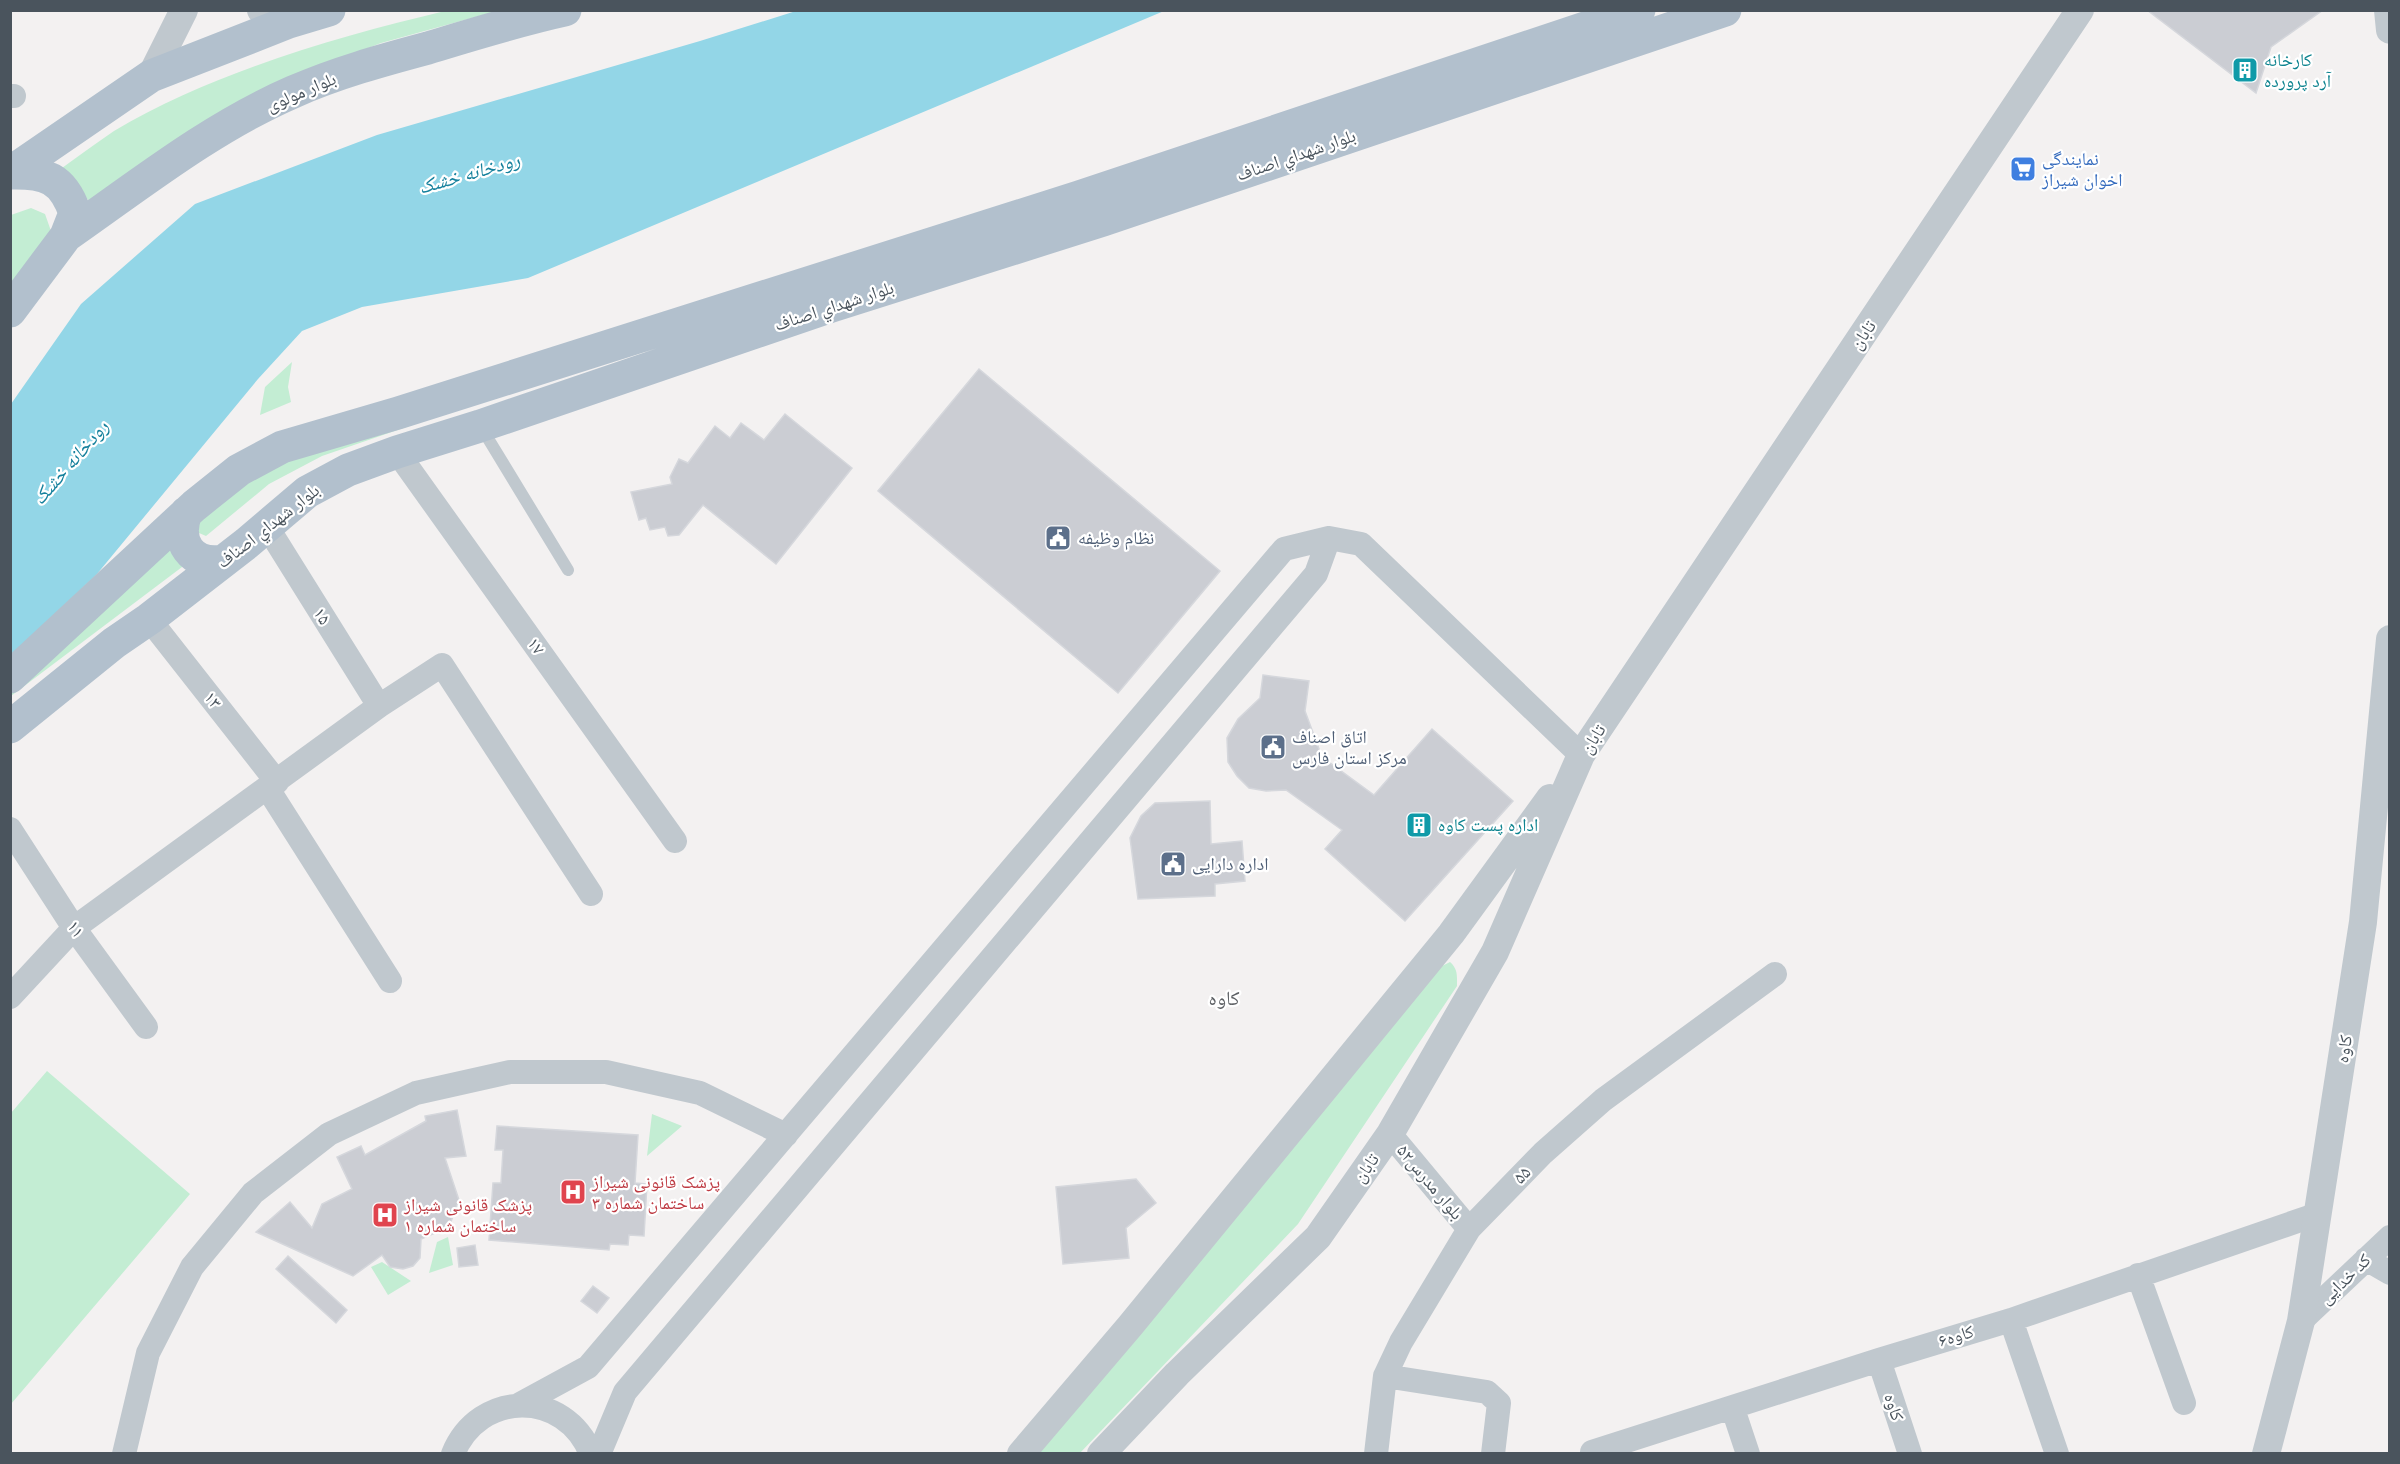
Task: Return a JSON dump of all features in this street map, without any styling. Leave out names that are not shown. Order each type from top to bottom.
[{"type":"main road","points":[[11,172],[151,75],[283,14],[329,10]]},
{"type":"main road","name":"بلوار مولوی","points":[[66,236],[199,145],[293,92],[376,63],[532,14],[565,10]]},
{"type":"main road","name":"بلوار شهداي اصناف","points":[[10,677],[186,513],[239,470],[282,447],[398,413],[1079,197],[1640,10]]},
{"type":"main road","name":"بلوار شهداي اصناف","points":[[10,727],[308,492],[348,470],[832,306],[1103,220],[1725,10]]},
{"type":"main road","points":[[10,311],[66,236],[75,213],[70,199],[58,182],[44,175],[11,172]]},
{"type":"main road","points":[[186,513],[182,532],[183,542],[188,550],[204,561],[213,563],[223,561]]},
{"type":"street","points":[[151,75],[184,10]]},
{"type":"street","name":"تابان","points":[[1101,1454],[1177,1374],[1318,1237],[1390,1134],[1495,952],[1581,755],[2080,10]]},
{"type":"street","points":[[2388,10],[2390,30]]},
{"type":"street","name":"۱۷","points":[[397,452],[675,841]]},
{"type":"street","name":"۱۵","points":[[266,525],[379,706]]},
{"type":"street","points":[[599,1454],[625,1392],[1316,574],[1329,538]]},
{"type":"street","points":[[453,1454],[458,1441],[473,1423],[495,1410],[520,1404],[588,1367],[1284,549],[1329,538],[1361,544],[1581,755],[1451,934],[1130,1326],[1021,1454]]},
{"type":"street","name":"۱۳","points":[[149,619],[272,785],[390,981]]},
{"type":"street","name":"کاوه","points":[[2266,1454],[2301,1321],[2363,922],[2384,762],[2390,639]]},
{"type":"street","points":[[10,997],[74,928],[379,706],[442,665],[591,894]]},
{"type":"street","name":"۱۱","points":[[10,829],[74,928],[146,1027]]},
{"type":"street","name":"۵۵","points":[[1376,1454],[1385,1376],[1401,1342],[1469,1229],[1543,1153],[1603,1100],[1775,974]]},
{"type":"street","points":[[124,1454],[148,1353],[192,1267],[253,1192],[329,1134],[339,1129],[416,1093],[510,1072],[606,1072],[700,1093],[786,1135]]},
{"type":"street","name":"۵۲بلوار مدرس","points":[[1390,1134],[1469,1229]]},
{"type":"street","name":"کاوه۶","points":[[1592,1452],[2011,1320],[2318,1214]]},
{"type":"street","name":"کد خدایی","points":[[2301,1321],[2390,1237]]},
{"type":"street","points":[[2366,1259],[2390,1273]]},
{"type":"street","points":[[2138,1275],[2184,1403]]},
{"type":"street","points":[[2011,1320],[2058,1454]]},
{"type":"street","name":"کاوه","points":[[1879,1360],[1910,1454]]},
{"type":"street","points":[[1385,1376],[1487,1392],[1494,1397],[1499,1403],[1493,1454]]},
{"type":"street","points":[[520,1404],[546,1408],[568,1421],[585,1440],[591,1454]]},
{"type":"street","points":[[1732,1409],[1748,1454]]},
{"type":"lane","points":[[480,426],[568,570]]},
{"type":"green space","points":[[445,11],[497,11],[381,43],[289,79],[94,207],[62,168],[114,131],[191,91],[318,45]]},
{"type":"green space","points":[[31,208],[45,214],[51,231],[11,294],[11,215]]},
{"type":"green space","points":[[292,362],[288,387],[291,402],[260,415],[265,387]]},
{"type":"green space","points":[[476,403],[322,456],[269,484],[206,536],[199,533],[197,525],[256,469]]},
{"type":"green space","points":[[175,544],[190,561],[11,696],[11,689]]},
{"type":"green space","points":[[1450,962],[1456,970],[1457,986],[1298,1224],[1080,1453],[1038,1454],[1436,969]]},
{"type":"green space","points":[[47,1071],[190,1194],[11,1404],[11,1113]]},
{"type":"green space","points":[[652,1114],[682,1126],[647,1156]]},
{"type":"green space","points":[[448,1237],[453,1265],[429,1273],[437,1242]]},
{"type":"green space","points":[[382,1262],[411,1281],[388,1295],[371,1267]]},
{"type":"water","name":"رودخانه خشک","points":[[796,11],[1164,11],[528,278],[362,307],[302,331],[258,379],[97,574],[11,656],[11,404],[81,304],[195,204],[377,135]]},
{"type":"building","name":"کارخانه آرد پرورده","points":[[2147,10],[2323,10],[2271,47],[2256,93]]},
{"type":"building","name":"نظام وظیفه","points":[[979,369],[1220,571],[1118,693],[878,491]]},
{"type":"building","points":[[785,414],[852,468],[776,564],[703,505],[679,535],[668,536],[665,527],[650,530],[646,518],[639,520],[631,492],[672,484],[670,477],[679,459],[688,463],[715,426],[730,438],[741,423],[764,440]]},
{"type":"building","name":"اداره پست کاوه","points":[[1263,675],[1309,681],[1305,711],[1322,757],[1374,795],[1432,729],[1513,801],[1405,921],[1325,849],[1342,830],[1286,790],[1266,791],[1249,788],[1228,762],[1227,738],[1238,719],[1260,698]]},
{"type":"building","name":"اداره دارایی","points":[[1210,801],[1211,844],[1242,841],[1245,881],[1215,884],[1215,896],[1138,899],[1130,838],[1141,816],[1155,803]]},
{"type":"building","name":"پزشک قانونی شیراز ساختمان شماره ۱","points":[[457,1110],[466,1156],[445,1158],[459,1200],[449,1227],[421,1239],[420,1258],[413,1266],[403,1269],[390,1267],[382,1255],[353,1276],[256,1232],[290,1202],[312,1228],[322,1204],[352,1189],[337,1157],[361,1146],[365,1155],[426,1121],[425,1116]]},
{"type":"building","name":"پزشک قانونی شیراز ساختمان شماره ٣","points":[[497,1126],[638,1135],[635,1183],[647,1184],[644,1236],[629,1235],[628,1245],[610,1244],[609,1250],[489,1240],[493,1183],[501,1183],[503,1150],[495,1150]]},
{"type":"building","points":[[1136,1179],[1156,1203],[1126,1228],[1129,1258],[1063,1264],[1056,1187]]},
{"type":"building","points":[[475,1245],[478,1265],[459,1267],[457,1248]]},
{"type":"building","points":[[288,1256],[347,1310],[336,1323],[276,1269]]},
{"type":"building","points":[[593,1286],[609,1298],[597,1313],[581,1301]]},
{"type":"place","name":"کارخانه آرد پرورده","points":[[2245,70]]},
{"type":"place","name":"نمایندگی اخوان شیراز","points":[[2023,169]]},
{"type":"place","name":"نظام وظیفه","points":[[1058,538]]},
{"type":"place","name":"اتاق اصناف مرکز استان فارس","points":[[1273,747]]},
{"type":"place","name":"اداره پست کاوه","points":[[1419,825]]},
{"type":"place","name":"اداره دارایی","points":[[1173,864]]},
{"type":"place","name":"پزشک قانونی شیراز ساختمان شماره ٣","points":[[573,1192]]},
{"type":"place","name":"پزشک قانونی شیراز ساختمان شماره ۱","points":[[385,1215]]},
{"type":"district","name":"کاوه","points":[[1224,998]]}]
